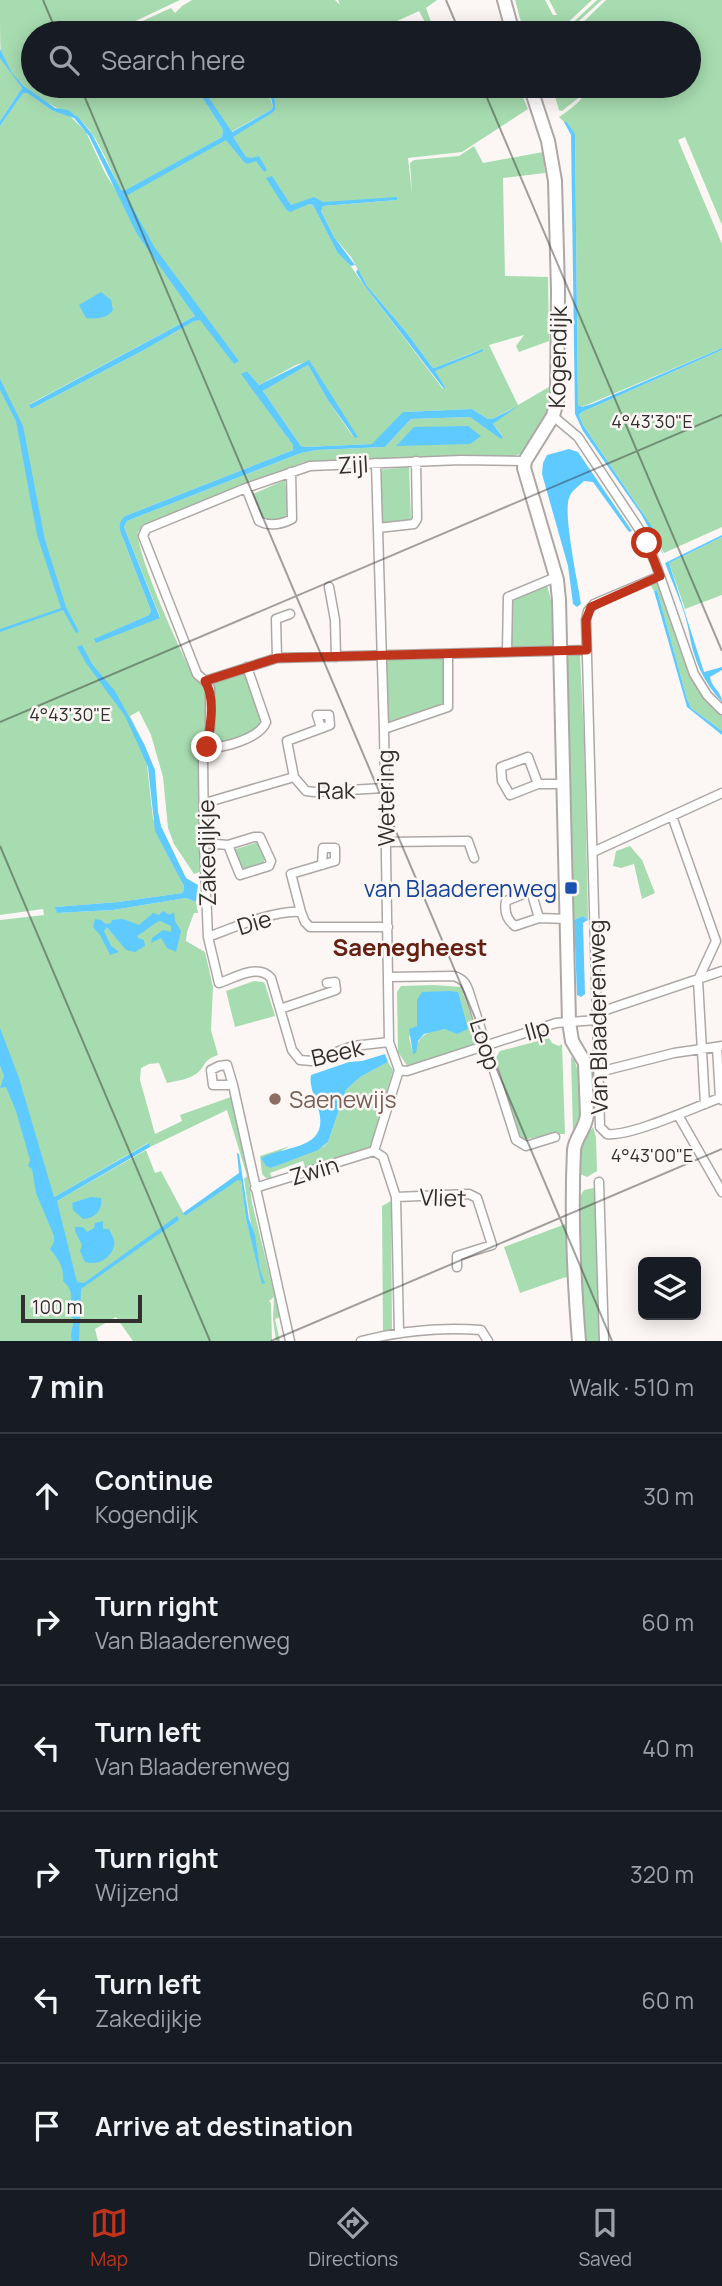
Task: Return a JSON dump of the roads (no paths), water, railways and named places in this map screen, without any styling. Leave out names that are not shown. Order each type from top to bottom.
[{"type":"street","points":[[504,0],[510,21]]},
{"type":"street","name":"Kogendijk","points":[[534,98],[548,141],[555,181],[558,384],[553,416],[578,437],[641,532],[660,576],[694,674],[707,695],[722,710]]},
{"type":"street","points":[[525,461],[553,416]]},
{"type":"street","points":[[378,528],[414,524],[417,519],[416,461]]},
{"type":"street","name":"Zijl","points":[[146,529],[246,488],[310,466],[416,461],[525,461]]},
{"type":"street","name":"Van Blaaderenweg","points":[[525,461],[525,474],[556,577],[559,600],[569,1022],[571,1039],[585,1063],[587,1115],[574,1149],[579,1341]]},
{"type":"street","name":"Wetering","points":[[376,463],[389,1042],[399,1070]]},
{"type":"street","points":[[246,488],[259,521],[268,524],[286,522],[292,519],[291,472]]},
{"type":"street","name":"Zakedijkje","points":[[146,529],[143,536],[146,546],[197,674],[210,688],[210,728],[203,759],[204,844],[208,936],[219,983]]},
{"type":"street","name":"Van Blaaderenweg","points":[[660,576],[591,607],[586,620],[600,1127],[613,1135],[678,1115]]},
{"type":"street","points":[[507,652],[508,597],[556,577]]},
{"type":"street","points":[[330,587],[335,620],[336,657]]},
{"type":"street","points":[[277,658],[276,620],[290,614]]},
{"type":"street","points":[[205,681],[277,658],[587,650]]},
{"type":"street","points":[[384,729],[448,707],[448,655]]},
{"type":"street","points":[[207,747],[217,748],[256,735],[263,729],[266,722],[247,667]]},
{"type":"street","name":"Rak","points":[[321,728],[287,741],[294,777],[306,791],[383,788]]},
{"type":"street","points":[[538,785],[528,757],[500,767],[502,781],[510,795],[538,785],[563,784]]},
{"type":"street","name":"Rak","points":[[205,803],[294,777]]},
{"type":"street","points":[[593,852],[722,793]]},
{"type":"street","points":[[672,816],[719,943],[698,980],[705,1104]]},
{"type":"street","points":[[204,844],[228,845],[260,837],[271,861],[269,866],[240,875],[228,845]]},
{"type":"street","points":[[386,842],[468,841],[474,858]]},
{"type":"street","name":"Die","points":[[322,864],[291,874],[301,912],[310,927],[388,927]]},
{"type":"street","points":[[539,918],[531,891],[506,901],[507,915],[515,926],[539,918],[566,919]]},
{"type":"street","name":"Die","points":[[208,936],[247,922],[292,911],[301,912]]},
{"type":"street","name":"Beek","points":[[219,983],[256,970],[263,971],[271,978],[292,1050],[300,1060],[312,1061],[353,1046],[389,1042]]},
{"type":"street","name":"Ilp","points":[[399,1070],[407,1071],[556,1023],[597,1016],[722,971]]},
{"type":"street","name":"Loop","points":[[389,977],[460,978],[466,984],[516,1140],[526,1146],[555,1137]]},
{"type":"street","points":[[280,1009],[336,990],[335,982],[327,983]]},
{"type":"street","points":[[599,1072],[674,1053],[719,1046],[721,1099],[678,1115],[722,1192]]},
{"type":"street","points":[[399,1070],[374,1151],[383,1157],[396,1197],[399,1332]]},
{"type":"street","points":[[233,1086],[290,1341]]},
{"type":"street","name":"Zwin","points":[[255,1188],[374,1151]]},
{"type":"street","points":[[599,1182],[604,1341]]},
{"type":"street","name":"Vliet","points":[[396,1197],[468,1194],[477,1198],[492,1245],[457,1256],[457,1267]]},
{"type":"street","points":[[361,1341],[399,1332],[481,1330],[488,1341]]},
{"type":"water","points":[[0,49],[21,87],[0,58]]},
{"type":"water","points":[[21,90],[21,96],[0,126],[0,121]]},
{"type":"water","points":[[34,98],[41,98],[55,108],[68,110],[79,118],[92,134],[121,190],[124,191],[222,137],[223,130],[203,98],[209,98],[232,132],[271,110],[271,98],[275,98],[276,109],[272,113],[233,137],[246,157],[259,156],[267,170],[264,172],[256,161],[247,164],[244,162],[226,140],[126,196],[155,248],[239,361],[234,364],[200,320],[194,321],[31,409],[29,405],[195,316],[137,234],[89,136],[74,118],[53,111]]},
{"type":"water","points":[[564,122],[567,122],[575,134],[578,405],[582,407],[592,404],[722,348],[579,415],[583,425],[652,527],[664,556],[641,514],[583,431],[575,414],[571,135]]},
{"type":"water","points":[[272,176],[291,205],[314,197],[323,202],[397,197],[397,200],[323,206],[321,211],[334,237],[355,265],[351,266],[337,252],[313,205],[309,204],[290,212],[266,178]]},
{"type":"water","points":[[358,269],[367,286],[432,367],[483,351],[435,371],[444,389],[364,285],[356,272]]},
{"type":"water","points":[[101,292],[111,300],[113,310],[101,318],[86,318],[79,305]]},
{"type":"water","points":[[309,360],[358,437],[355,438],[327,399],[308,365],[263,391],[301,446],[305,447],[372,444],[403,412],[472,409],[492,419],[518,406],[493,424],[503,437],[501,439],[470,417],[411,419],[385,447],[301,453],[127,521],[124,527],[160,618],[96,643],[94,639],[149,615],[151,611],[121,533],[123,518],[293,450],[293,445],[241,374],[247,371],[259,385]]},
{"type":"water","points":[[0,379],[23,426],[45,540],[66,607],[79,632],[76,633],[63,610],[0,632],[0,629],[61,608],[37,535],[16,421],[0,390]]},
{"type":"water","points":[[468,426],[481,436],[470,444],[396,446],[414,427]]},
{"type":"water","points":[[569,449],[578,452],[632,531],[629,532],[593,482],[584,481],[571,493],[568,519],[581,604],[577,607],[573,604],[568,566],[542,474],[547,455]]},
{"type":"water","points":[[722,535],[669,563],[704,672],[722,667],[722,670],[710,677],[722,702],[704,678],[696,660],[685,615],[665,563]]},
{"type":"water","points":[[657,590],[691,708],[722,731],[722,735],[687,707],[654,591]]},
{"type":"water","points":[[82,645],[92,664],[115,691],[145,746],[155,770],[161,826],[186,878],[198,885],[196,902],[186,898],[113,910],[57,913],[55,907],[118,902],[182,893],[184,890],[155,831],[148,767],[125,716],[77,647]]},
{"type":"water","points":[[163,911],[170,915],[174,912],[175,921],[181,931],[176,952],[167,948],[161,938],[151,943],[152,938],[163,930],[171,932],[171,926],[160,921],[137,936],[144,940],[145,946],[135,952],[126,950],[107,927],[104,931],[111,946],[119,952],[110,955],[93,927],[95,919],[106,924],[112,920],[123,919],[139,925],[153,913],[159,915]]},
{"type":"water","points":[[583,916],[588,920],[583,923],[585,994],[581,997],[577,995],[574,920]]},
{"type":"water","points":[[422,992],[458,992],[468,1029],[457,1034],[445,1029],[424,1034],[418,1041],[416,1053],[413,1054],[409,1029],[417,1026],[417,1000]]},
{"type":"water","points":[[0,1028],[19,1078],[54,1197],[149,1143],[150,1147],[57,1201],[77,1282],[84,1283],[177,1216],[179,1220],[81,1289],[79,1341],[72,1341],[74,1319],[71,1313],[71,1293],[63,1281],[60,1264],[50,1249],[54,1236],[36,1193],[16,1111],[6,1087],[0,1088],[4,1076],[0,1066]]},
{"type":"water","points":[[385,1054],[388,1062],[360,1077],[346,1090],[328,1142],[318,1150],[271,1168],[266,1166],[261,1158],[304,1144],[318,1132],[320,1122],[311,1075],[349,1062]]},
{"type":"water","points":[[237,1153],[249,1219],[265,1283],[262,1284],[246,1219],[241,1181],[238,1180],[185,1216],[183,1213],[239,1173]]},
{"type":"water","points":[[91,1197],[101,1198],[101,1206],[94,1216],[83,1219],[73,1210],[72,1203]]},
{"type":"water","points":[[103,1221],[103,1229],[109,1229],[114,1239],[112,1251],[103,1260],[85,1262],[75,1227],[83,1227],[87,1232],[94,1228],[95,1223]]},
{"type":"place","name":"van Blaaderenweg","points":[[571,888]]},
{"type":"place","name":"Saenewijs","points":[[275,1099]]},
{"type":"district","name":"Saenegheest","points":[[410,946]]}]
